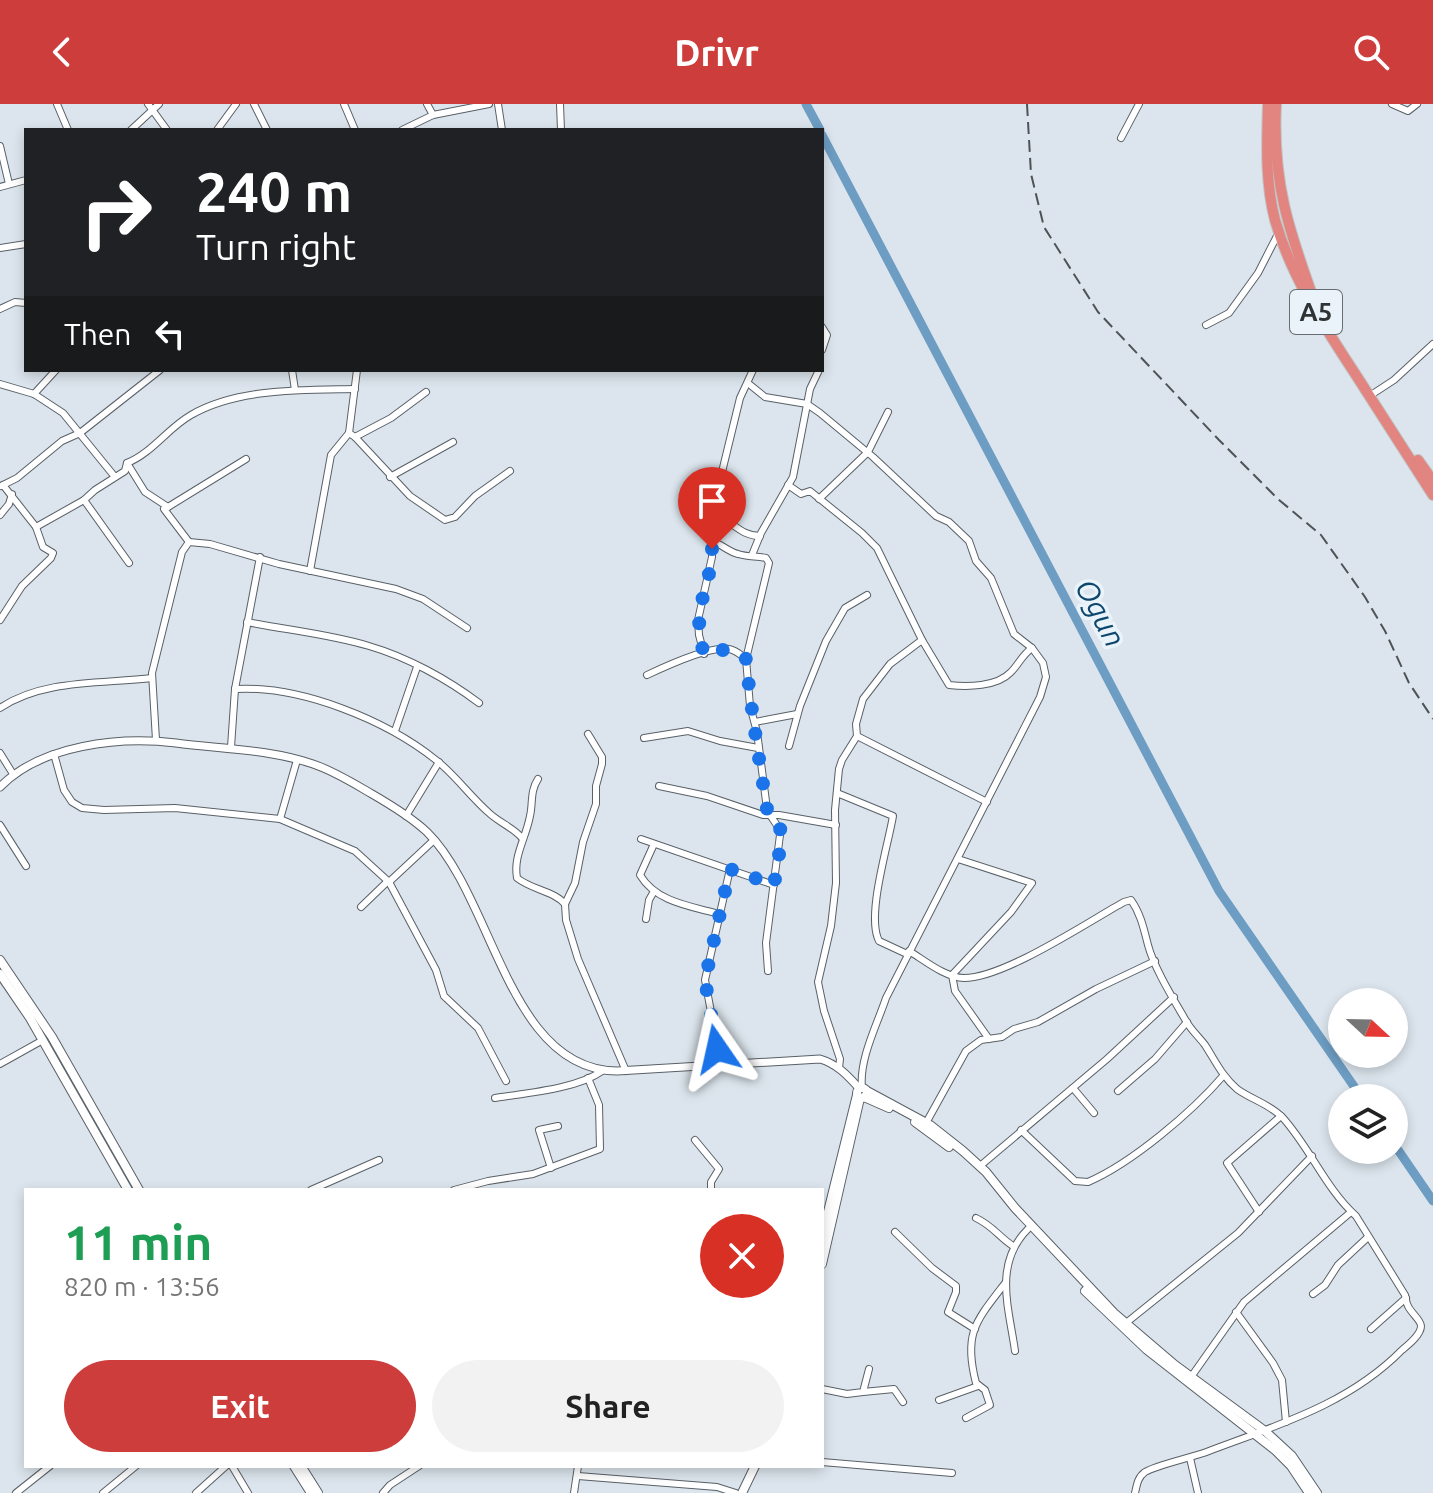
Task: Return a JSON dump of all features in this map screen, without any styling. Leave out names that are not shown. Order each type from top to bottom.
[{"type":"highway","name":"A5","points":[[1268,104],[1269,184],[1279,232],[1293,269],[1310,304],[1433,495]]},
{"type":"highway","name":"A5","points":[[1276,104],[1276,169],[1286,223],[1315,301],[1371,395],[1433,481]]},
{"type":"main road","points":[[0,961],[52,1037],[138,1188]]},
{"type":"main road","points":[[0,974],[43,1040],[127,1188]]},
{"type":"main road","points":[[862,1093],[926,1123],[980,1166],[1083,1282],[1191,1377],[1265,1431],[1292,1456],[1317,1493]]},
{"type":"main road","points":[[862,1093],[913,1121],[978,1172],[1118,1324],[1170,1369],[1254,1433],[1291,1466],[1309,1493]]},
{"type":"main road","points":[[824,1229],[862,1093]]},
{"type":"main road","points":[[824,1255],[862,1093]]},
{"type":"main road","points":[[295,1468],[311,1493]]},
{"type":"main road","points":[[302,1468],[318,1493]]},
{"type":"main road","points":[[736,1493],[748,1468]]},
{"type":"main road","points":[[742,1493],[754,1468]]},
{"type":"street","points":[[148,104],[165,128]]},
{"type":"street","points":[[133,128],[159,104]]},
{"type":"street","points":[[254,104],[266,128]]},
{"type":"street","points":[[344,104],[354,128]]},
{"type":"street","points":[[427,104],[433,115]]},
{"type":"street","points":[[406,128],[433,115],[489,104]]},
{"type":"street","points":[[498,104],[502,128]]},
{"type":"street","points":[[560,104],[561,128]]},
{"type":"street","points":[[1121,138],[1139,104]]},
{"type":"street","points":[[1392,104],[1408,111],[1417,104]]},
{"type":"street","points":[[60,105],[67,128]]},
{"type":"street","points":[[218,128],[232,105]]},
{"type":"street","points":[[0,146],[9,184]]},
{"type":"street","points":[[0,187],[24,180]]},
{"type":"street","points":[[1206,325],[1212,319],[1226,315],[1238,302],[1258,273],[1279,232]]},
{"type":"street","points":[[0,248],[24,244]]},
{"type":"street","points":[[0,309],[15,302],[24,303]]},
{"type":"street","points":[[1371,395],[1394,380],[1433,344]]},
{"type":"street","points":[[34,394],[54,372]]},
{"type":"street","points":[[1,485],[17,478],[62,441],[80,433],[157,372]]},
{"type":"street","points":[[292,372],[295,390]]},
{"type":"street","points":[[357,372],[352,435],[390,477],[438,518],[448,520],[455,517],[475,496],[510,471]]},
{"type":"street","points":[[704,654],[698,620],[712,557],[711,517],[740,398],[752,372]]},
{"type":"street","points":[[752,555],[793,477],[810,389],[818,372]]},
{"type":"street","points":[[0,384],[34,394],[63,413],[115,477]]},
{"type":"street","points":[[749,384],[765,397],[807,404],[868,452],[936,516],[949,522],[969,541],[976,561],[991,578],[1014,634],[1032,648],[1045,670],[1044,686],[886,998],[868,1049],[861,1078],[862,1093]]},
{"type":"street","points":[[36,527],[84,500],[125,471],[127,463],[139,457],[190,415],[245,396],[295,390],[355,389]]},
{"type":"street","points":[[310,571],[331,455],[352,435],[391,418],[426,392]]},
{"type":"street","points":[[819,499],[868,452],[888,412]]},
{"type":"street","points":[[390,477],[453,442]]},
{"type":"street","points":[[246,459],[164,509],[189,542],[210,544],[409,594],[423,599],[467,628]]},
{"type":"street","points":[[127,463],[145,492],[168,507]]},
{"type":"street","points":[[0,620],[22,586],[53,553],[43,547],[36,527],[4,484],[1,485]]},
{"type":"street","points":[[788,485],[801,494],[810,491],[877,548],[946,682],[953,685],[986,683],[1005,677],[1021,656],[1032,648]]},
{"type":"street","points":[[0,515],[12,494]]},
{"type":"street","points":[[84,500],[129,563]]},
{"type":"street","points":[[711,517],[718,517],[749,536],[760,536]]},
{"type":"street","points":[[712,541],[723,544],[736,554],[766,558],[769,563],[746,659],[750,706],[769,815],[779,825],[780,835],[766,943],[768,971]]},
{"type":"street","points":[[156,740],[152,678],[182,552],[189,542]]},
{"type":"street","points":[[231,747],[235,689],[260,557]]},
{"type":"street","points":[[789,746],[816,659],[842,612],[867,595]]},
{"type":"street","points":[[247,622],[370,646],[461,690],[479,703]]},
{"type":"street","points":[[839,1068],[840,1059],[818,982],[831,926],[836,883],[837,793],[842,760],[857,736],[856,724],[863,699],[890,664],[922,640]]},
{"type":"street","points":[[647,675],[678,661],[725,648],[746,659]]},
{"type":"street","points":[[395,731],[417,667]]},
{"type":"street","points":[[0,708],[27,693],[47,688],[152,678]]},
{"type":"street","points":[[235,689],[263,689],[308,699],[346,709],[395,731],[439,762],[490,815],[522,838]]},
{"type":"street","points":[[755,722],[797,714]]},
{"type":"street","points":[[644,738],[688,731],[758,748]]},
{"type":"street","points":[[588,734],[602,757],[602,764],[596,786],[596,804],[583,842],[575,883],[565,904],[566,920],[578,959],[626,1071]]},
{"type":"street","points":[[857,736],[987,802]]},
{"type":"street","points":[[0,787],[13,774],[54,754],[100,744],[156,740],[231,747],[297,760],[337,774],[406,816],[434,840],[473,899],[510,981],[537,1030],[550,1045],[572,1060],[602,1071],[626,1071],[820,1059],[839,1068],[862,1093]]},
{"type":"street","points":[[0,753],[13,774]]},
{"type":"street","points":[[54,754],[64,790],[72,802],[82,808],[175,808],[280,819],[355,851],[388,882],[436,970],[444,996],[478,1028],[506,1081]]},
{"type":"street","points":[[280,819],[297,760]]},
{"type":"street","points":[[406,816],[439,762]]},
{"type":"street","points":[[538,779],[531,802],[530,820],[516,862],[517,878],[565,904]]},
{"type":"street","points":[[659,786],[707,796],[747,811],[836,825]]},
{"type":"street","points":[[837,793],[893,816],[875,908],[879,941],[952,975],[966,978],[1008,967],[1128,900],[1135,905],[1155,961],[1187,1022],[1223,1076],[1281,1116],[1351,1212],[1406,1298],[1408,1307],[1421,1323],[1421,1329],[1390,1363],[1349,1393],[1265,1431],[1149,1470],[1139,1478],[1135,1493]]},
{"type":"street","points":[[0,825],[26,866]]},
{"type":"street","points":[[641,839],[774,885]]},
{"type":"street","points":[[361,907],[434,840]]},
{"type":"street","points":[[654,844],[640,875],[653,893],[719,914]]},
{"type":"street","points":[[952,975],[1011,912],[1032,883],[958,859]]},
{"type":"street","points":[[718,1065],[705,980],[730,869]]},
{"type":"street","points":[[646,919],[653,893]]},
{"type":"street","points":[[926,1123],[966,1051],[977,1042],[1002,1037],[1014,1029],[1038,1022],[1096,989],[1155,961]]},
{"type":"street","points":[[952,975],[955,991],[989,1039]]},
{"type":"street","points":[[980,1166],[1174,997]]},
{"type":"street","points":[[1118,1091],[1155,1059],[1187,1022]]},
{"type":"street","points":[[0,1064],[43,1040]]},
{"type":"street","points":[[495,1098],[576,1083],[602,1071]]},
{"type":"street","points":[[1021,1130],[1075,1181],[1088,1182],[1164,1133],[1223,1076]]},
{"type":"street","points":[[462,1188],[533,1174],[600,1149],[599,1105],[588,1078]]},
{"type":"street","points":[[1073,1088],[1094,1113]]},
{"type":"street","points":[[1259,1212],[1227,1163],[1281,1116]]},
{"type":"street","points":[[551,1168],[539,1130],[558,1126]]},
{"type":"street","points":[[695,1140],[719,1171],[711,1186]]},
{"type":"street","points":[[1126,1323],[1211,1257],[1312,1156]]},
{"type":"street","points":[[316,1188],[379,1160]]},
{"type":"street","points":[[1191,1377],[1248,1297],[1351,1212]]},
{"type":"street","points":[[976,1218],[995,1228],[1013,1246]]},
{"type":"street","points":[[1015,1351],[1005,1296],[1006,1282],[1013,1246],[1028,1229]]},
{"type":"street","points":[[895,1232],[926,1263],[956,1286],[948,1312],[975,1329]]},
{"type":"street","points":[[1313,1294],[1367,1238]]},
{"type":"street","points":[[966,1418],[990,1405],[985,1390],[978,1386],[970,1353],[975,1329],[1006,1282]]},
{"type":"street","points":[[1371,1329],[1406,1298]]},
{"type":"street","points":[[1236,1312],[1282,1380],[1286,1422]]},
{"type":"street","points":[[863,1392],[869,1369]]},
{"type":"street","points":[[939,1400],[978,1386]]},
{"type":"street","points":[[824,1389],[847,1394],[894,1389],[903,1402]]},
{"type":"street","points":[[1190,1458],[1198,1493]]},
{"type":"street","points":[[824,1462],[952,1473]]},
{"type":"street","points":[[16,1493],[47,1468]]},
{"type":"street","points":[[103,1493],[134,1468]]},
{"type":"street","points":[[196,1493],[227,1468]]},
{"type":"street","points":[[230,1468],[248,1493]]},
{"type":"street","points":[[383,1493],[416,1468]]},
{"type":"street","points":[[574,1493],[578,1468]]},
{"type":"street","points":[[578,1476],[717,1487],[736,1493]]},
{"type":"waterway","name":"Ogun","points":[[806,104],[819,128]]},
{"type":"waterway","name":"Ogun","points":[[824,139],[1219,891],[1352,1084]]},
{"type":"waterway","name":"Ogun","points":[[1408,1164],[1433,1201]]},
{"type":"railway","points":[[1027,104],[1031,174],[1044,227],[1098,312],[1219,440],[1278,499],[1321,535],[1365,597],[1409,683],[1433,719]]},
{"type":"route","points":[[712,549],[700,603],[699,635],[704,654],[725,648],[746,659],[750,706],[757,732],[767,809],[779,825],[780,835],[774,885],[730,869],[705,980],[717,1049]]}]
